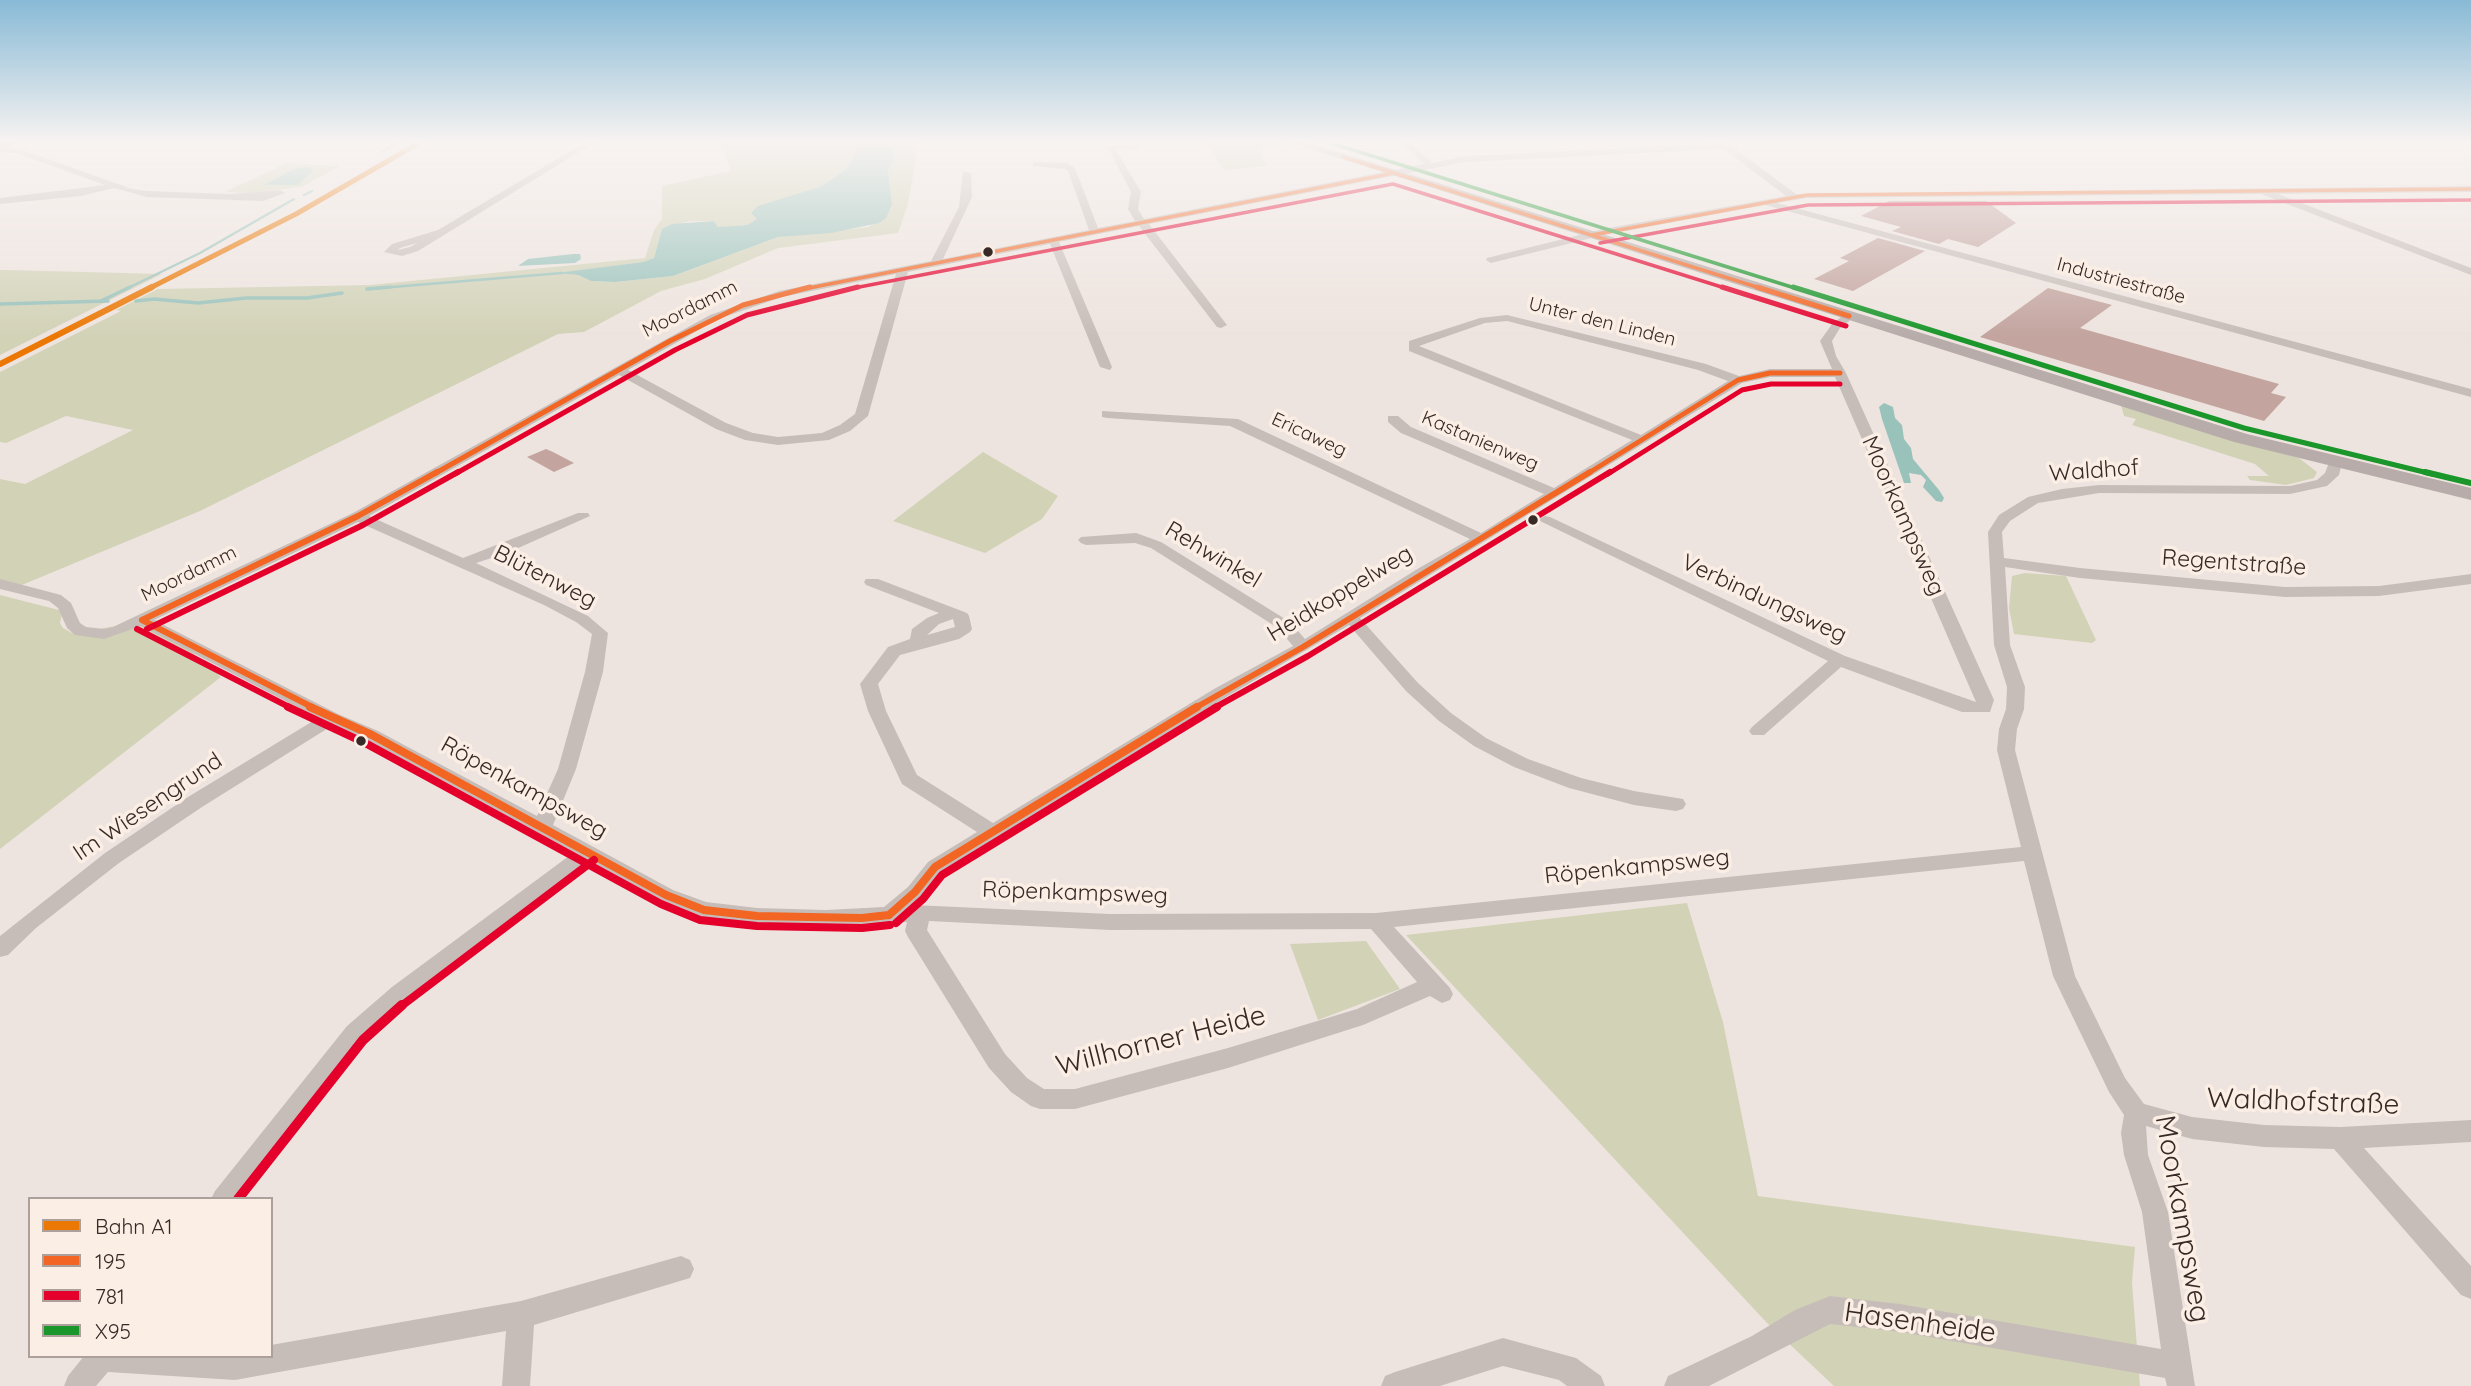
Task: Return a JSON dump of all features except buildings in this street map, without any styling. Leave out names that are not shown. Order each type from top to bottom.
[{"type":"main road","points":[[1505,208],[2241,438],[2471,494]]},
{"type":"street","points":[[438,233],[481,208]]},
{"type":"street","points":[[935,264],[964,208]]},
{"type":"street","points":[[1086,208],[1096,233]]},
{"type":"street","points":[[1133,208],[1141,223],[1221,324]]},
{"type":"street","name":"Moordamm","points":[[142,620],[358,516],[714,317],[743,305],[804,288],[1219,208]]},
{"type":"street","points":[[1491,260],[1592,235],[1738,208]]},
{"type":"street","name":"Industriestraße","points":[[1780,208],[2471,393]]},
{"type":"street","points":[[2301,208],[2471,272]]},
{"type":"street","points":[[1054,241],[1106,367]]},
{"type":"street","points":[[619,370],[721,426],[750,437],[778,441],[824,437],[845,428],[861,416],[903,270]]},
{"type":"street","name":"Moorkampsweg","points":[[1849,316],[1836,326],[1826,341],[1830,356],[1840,373],[1985,700],[1984,708],[1968,708]]},
{"type":"street","name":"Unter den Linden","points":[[1640,439],[1413,348],[1413,344],[1484,320],[1514,319],[1702,367],[1738,380]]},
{"type":"street","name":"Heidkoppelweg","points":[[889,915],[915,892],[934,867],[994,833],[1220,693],[1351,618],[1738,380],[1770,373],[1840,373]]},
{"type":"street","name":"Ericaweg","points":[[1107,414],[1233,422],[1482,538]]},
{"type":"street","name":"Kastanienweg","points":[[1393,419],[1406,430],[1553,493]]},
{"type":"street","name":"Waldhof","points":[[2006,750],[2008,729],[2015,709],[2016,687],[2002,645],[1994,561],[1995,533],[1999,525],[2017,508],[2033,500],[2062,492],[2099,489],[2290,490],[2322,483],[2332,475],[2335,463]]},
{"type":"street","name":"Blütenweg","points":[[358,516],[550,602],[600,633],[594,672],[566,769],[542,827]]},
{"type":"street","points":[[465,562],[502,550],[583,516]]},
{"type":"street","name":"Verbindungsweg","points":[[1545,520],[1839,660],[1968,708]]},
{"type":"street","name":"Rehwinkel","points":[[1086,540],[1136,538],[1156,545],[1284,625],[1303,647]]},
{"type":"street","name":"Regentstraße","points":[[1994,561],[2080,573],[2285,592],[2379,591],[2471,579]]},
{"type":"street","points":[[872,582],[961,616],[964,629],[953,635],[919,642],[894,651],[869,684],[877,711],[909,779],[994,833]]},
{"type":"street","points":[[0,584],[55,598],[65,606],[73,625],[81,631],[104,634],[142,620]]},
{"type":"street","points":[[1351,618],[1415,689],[1445,717],[1480,742],[1521,763],[1576,783],[1634,798],[1676,804]]},
{"type":"street","name":"Röpenkampsweg","points":[[142,620],[332,718],[364,731],[666,895],[704,910],[862,918],[920,914],[1110,922],[1376,921],[2030,853]]},
{"type":"street","points":[[1758,731],[1839,660]]},
{"type":"street","name":"Im Wiesengrund","points":[[0,949],[29,922],[112,858],[195,802],[332,718]]},
{"type":"street","name":"Moorkampsweg","points":[[2006,750],[2030,853],[2064,976],[2117,1085],[2136,1113],[2133,1133],[2136,1155],[2155,1212],[2179,1376]]},
{"type":"street","points":[[226,1197],[355,1033],[400,993],[588,852]]},
{"type":"street","name":"Willhorner Heide","points":[[920,914],[916,931],[997,1061],[1019,1085],[1040,1100],[1075,1099],[1228,1058],[1437,990],[1376,921]]},
{"type":"street","name":"Waldhofstraße","points":[[2136,1113],[2192,1128],[2264,1136],[2340,1138],[2471,1132]]},
{"type":"street","points":[[2340,1138],[2471,1286]]},
{"type":"street","points":[[117,1358],[235,1366],[521,1315],[681,1269]]},
{"type":"street","name":"Hasenheide","points":[[1678,1386],[1762,1346],[1805,1320],[1830,1310],[2016,1336],[2179,1376]]},
{"type":"street","points":[[516,1386],[521,1315]]},
{"type":"street","points":[[1395,1386],[1503,1352],[1566,1368],[1591,1386]]},
{"type":"street","points":[[78,1386],[101,1358]]},
{"type":"green space","points":[[662,208],[776,208],[747,225],[718,227],[714,221],[690,221],[662,229],[654,258],[643,262],[562,273],[578,275],[591,281],[615,282],[673,276],[778,237],[869,227],[888,208],[907,208],[898,233],[778,248],[705,279],[661,291],[584,332],[558,334],[200,511],[17,587],[0,583],[0,479],[25,484],[133,430],[66,416],[6,443],[0,442],[0,372],[121,311],[116,310],[158,289],[370,285],[645,258],[654,230],[662,219]]},
{"type":"green space","points":[[0,270],[7,270],[162,274],[0,355]]},
{"type":"green space","points":[[2121,405],[2299,458],[2317,472],[2314,478],[2286,485],[2250,480],[2247,476],[2269,476],[2255,464],[2132,425],[2136,419],[2124,416]]},
{"type":"green space","points":[[983,452],[1058,496],[1042,519],[985,553],[893,521]]},
{"type":"green space","points":[[2025,573],[2066,576],[2096,640],[2092,643],[2014,634],[2009,608],[2012,576]]},
{"type":"green space","points":[[0,595],[59,610],[62,614],[60,623],[72,633],[156,620],[221,677],[0,849]]},
{"type":"green space","points":[[1687,903],[1723,1022],[1758,1196],[2135,1247],[2132,1283],[2140,1386],[1834,1386],[1767,1323],[1406,935]]},
{"type":"green space","points":[[1366,941],[1400,989],[1318,1020],[1290,944]]},
{"type":"water","points":[[756,208],[890,208],[886,218],[879,223],[831,233],[778,237],[673,276],[615,282],[591,281],[578,275],[557,273],[643,262],[654,258],[662,229],[672,224],[714,221],[718,227],[747,225],[757,219],[751,213]]},
{"type":"water","points":[[580,254],[581,259],[575,263],[518,266],[528,259]]},
{"type":"water","points":[[1884,403],[1893,407],[1913,459],[1939,490],[1944,498],[1942,502],[1936,501],[1923,487],[1926,480],[1921,475],[1909,473],[1911,483],[1904,483],[1879,407]]},
{"type":"waterway","points":[[126,289],[200,253],[279,208]]},
{"type":"waterway","points":[[368,289],[562,273]]},
{"type":"waterway","points":[[101,301],[130,287]]},
{"type":"waterway","points":[[367,289],[390,287]]},
{"type":"waterway","points":[[136,301],[154,299],[198,303],[246,298],[307,298],[342,293]]},
{"type":"waterway","points":[[0,304],[108,301]]},
{"type":"rail line","name":"A1","points":[[0,364],[307,208]]},
{"type":"transit line","name":"195","points":[[142,620],[358,516],[670,341],[743,305],[826,283],[1215,208]]},
{"type":"transit line","name":"781","points":[[147,629],[363,525],[675,350],[747,315],[828,293],[1270,208]]},
{"type":"transit line","name":"781","points":[[1469,208],[1846,326]]},
{"type":"transit line","name":"195","points":[[1504,208],[1849,316]]},
{"type":"transit line","name":"X95","points":[[1538,208],[2244,428],[2471,483]]},
{"type":"transit line","name":"195","points":[[1592,235],[1739,208]]},
{"type":"transit line","name":"781","points":[[1600,243],[1793,208]]},
{"type":"transit line","name":"195","points":[[889,915],[915,892],[935,867],[1220,693],[1303,647],[1424,571],[1482,539],[1738,380],[1770,373],[1840,373]]},
{"type":"transit line","name":"781","points":[[896,923],[923,899],[942,875],[1225,702],[1308,656],[1429,580],[1488,548],[1742,390],[1771,384],[1840,384]]},
{"type":"transit line","name":"195","points":[[142,620],[332,718],[372,735],[666,895],[704,910],[757,916],[862,918],[889,915]]},
{"type":"transit line","name":"781","points":[[137,629],[327,727],[367,744],[661,904],[700,920],[757,926],[862,928],[890,925]]},
{"type":"transit line","name":"781","points":[[240,1197],[363,1040],[407,1001],[594,860]]}]
